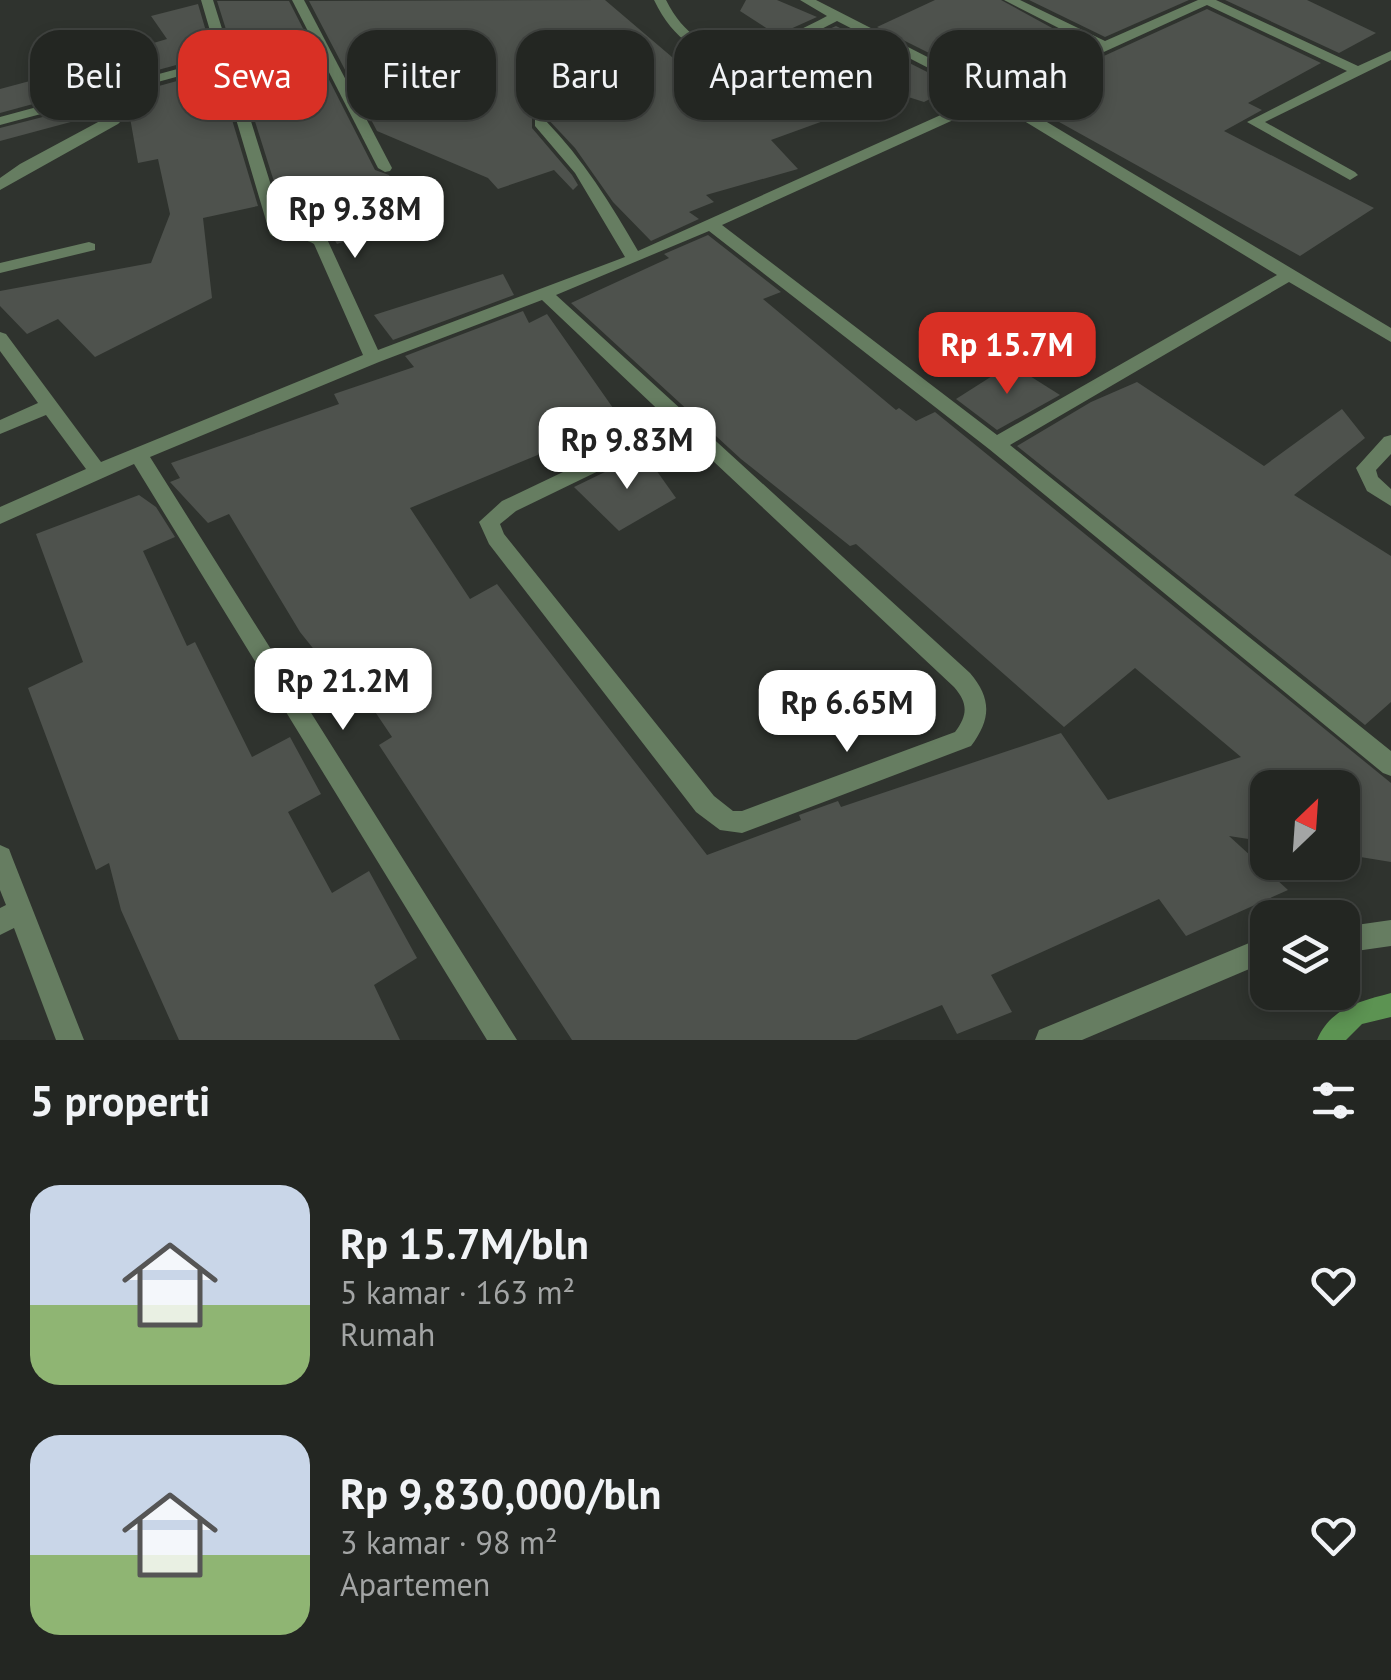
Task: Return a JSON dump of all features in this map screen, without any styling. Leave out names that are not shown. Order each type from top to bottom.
[{"type":"street","points":[[207,0],[216,30]]},
{"type":"street","points":[[298,0],[384,168]]},
{"type":"street","points":[[660,0],[676,29],[730,56],[785,42],[836,16]]},
{"type":"street","points":[[806,0],[929,63]]},
{"type":"street","points":[[1010,0],[1071,30]]},
{"type":"street","points":[[1103,45],[1207,0],[1358,70]]},
{"type":"street","points":[[1350,175],[1254,122],[1391,56]]},
{"type":"street","points":[[0,120],[30,112]]},
{"type":"street","points":[[0,185],[115,120]]},
{"type":"street","points":[[243,120],[278,234],[314,236],[321,242],[373,358]]},
{"type":"street","points":[[0,516],[138,454],[373,358],[634,259],[944,120]]},
{"type":"street","points":[[1033,120],[1391,336]]},
{"type":"street","points":[[540,123],[564,146],[597,191],[634,259]]},
{"type":"street","points":[[0,168],[25,168]]},
{"type":"street","points":[[711,224],[996,444],[1391,765]]},
{"type":"street","points":[[0,268],[89,247]]},
{"type":"street","points":[[996,444],[1289,275]]},
{"type":"street","points":[[544,294],[684,422],[974,694],[980,708],[975,724],[963,739],[742,822],[729,822],[705,804],[496,538],[489,522],[509,506],[684,422]]},
{"type":"street","points":[[0,338],[98,472]]},
{"type":"street","points":[[0,427],[48,407]]},
{"type":"street","points":[[1391,442],[1366,468],[1366,474],[1391,499]]},
{"type":"street","points":[[138,454],[503,1040]]},
{"type":"street","points":[[0,857],[11,916],[70,1040]]},
{"type":"street","points":[[1360,937],[1391,933]]},
{"type":"street","points":[[1048,1040],[1250,956]]},
{"type":"building","points":[[605,0],[640,30],[516,30],[516,120],[532,120],[532,128],[578,185],[573,190],[554,170],[498,189],[488,178],[377,131],[371,120],[496,120],[496,30],[347,30],[347,74],[309,1]]},
{"type":"building","points":[[746,0],[777,0],[817,17],[788,30],[769,30],[740,11]]},
{"type":"building","points":[[935,0],[1001,0],[1056,30],[929,30],[929,53],[909,43],[909,30],[877,27]]},
{"type":"building","points":[[1029,0],[1189,0],[1105,37],[1103,30],[1091,30]]},
{"type":"building","points":[[1225,0],[1307,0],[1376,33],[1339,53]]},
{"type":"building","points":[[217,1],[289,1],[304,30],[226,30]]},
{"type":"building","points":[[198,4],[206,30],[178,30],[178,65],[158,70],[158,42],[167,39],[151,16]]},
{"type":"building","points":[[1207,9],[1321,63],[1248,103],[1262,110],[1224,131],[1374,208],[1300,256],[1055,120],[1103,120],[1103,56]]},
{"type":"building","points":[[654,42],[674,59],[674,120],[826,120],[771,140],[798,169],[706,195],[714,202],[689,212],[699,219],[651,241],[613,202],[575,148],[549,120],[654,120]]},
{"type":"building","points":[[909,63],[929,73],[929,99],[924,102],[909,97]]},
{"type":"building","points":[[327,76],[375,170],[389,175],[416,217],[337,244],[322,219],[288,226],[255,120],[327,120]]},
{"type":"building","points":[[30,81],[30,105],[0,113],[0,89]]},
{"type":"building","points":[[178,81],[178,120],[232,120],[258,206],[203,218],[212,298],[95,357],[58,319],[27,334],[0,306],[0,291],[151,263],[170,214],[158,159],[138,163],[130,120],[158,120],[158,86]]},
{"type":"building","points":[[31,120],[78,120],[0,141],[0,128]]},
{"type":"building","points":[[708,235],[781,292],[763,299],[896,410],[899,408],[916,421],[935,412],[1391,783],[1391,862],[1360,857],[1360,770],[1250,770],[1250,839],[1229,836],[1250,855],[1250,880],[1277,880],[1288,890],[1266,900],[1250,900],[1250,907],[1186,936],[1159,899],[991,975],[1012,1012],[957,1034],[942,1005],[856,1040],[572,1040],[379,745],[392,737],[337,655],[324,662],[300,632],[229,514],[208,523],[170,482],[180,478],[171,463],[339,404],[334,394],[414,367],[405,356],[523,311],[529,323],[547,314],[632,435],[557,471],[540,454],[410,508],[470,599],[497,584],[707,855],[801,820],[799,815],[838,801],[841,807],[1061,733],[1108,800],[1241,757],[1135,668],[1064,727],[856,544],[850,546],[741,459],[571,303],[669,258],[664,254]]},
{"type":"building","points":[[503,274],[514,295],[393,340],[374,315]]},
{"type":"building","points":[[1011,364],[1060,395],[997,430],[956,399]]},
{"type":"building","points":[[1137,382],[1264,466],[1342,409],[1365,438],[1294,495],[1391,556],[1391,702],[1365,725],[1017,446],[1091,402]]},
{"type":"building","points":[[644,453],[676,498],[619,531],[574,487]]},
{"type":"building","points":[[139,495],[156,507],[175,537],[143,551],[187,646],[195,642],[252,757],[290,737],[321,794],[288,812],[332,893],[369,871],[417,958],[374,985],[400,1040],[179,1040],[121,910],[109,863],[96,870],[28,688],[83,662],[36,534]]},
{"type":"waterway","points":[[1329,1040],[1355,1014],[1391,1005]]}]
